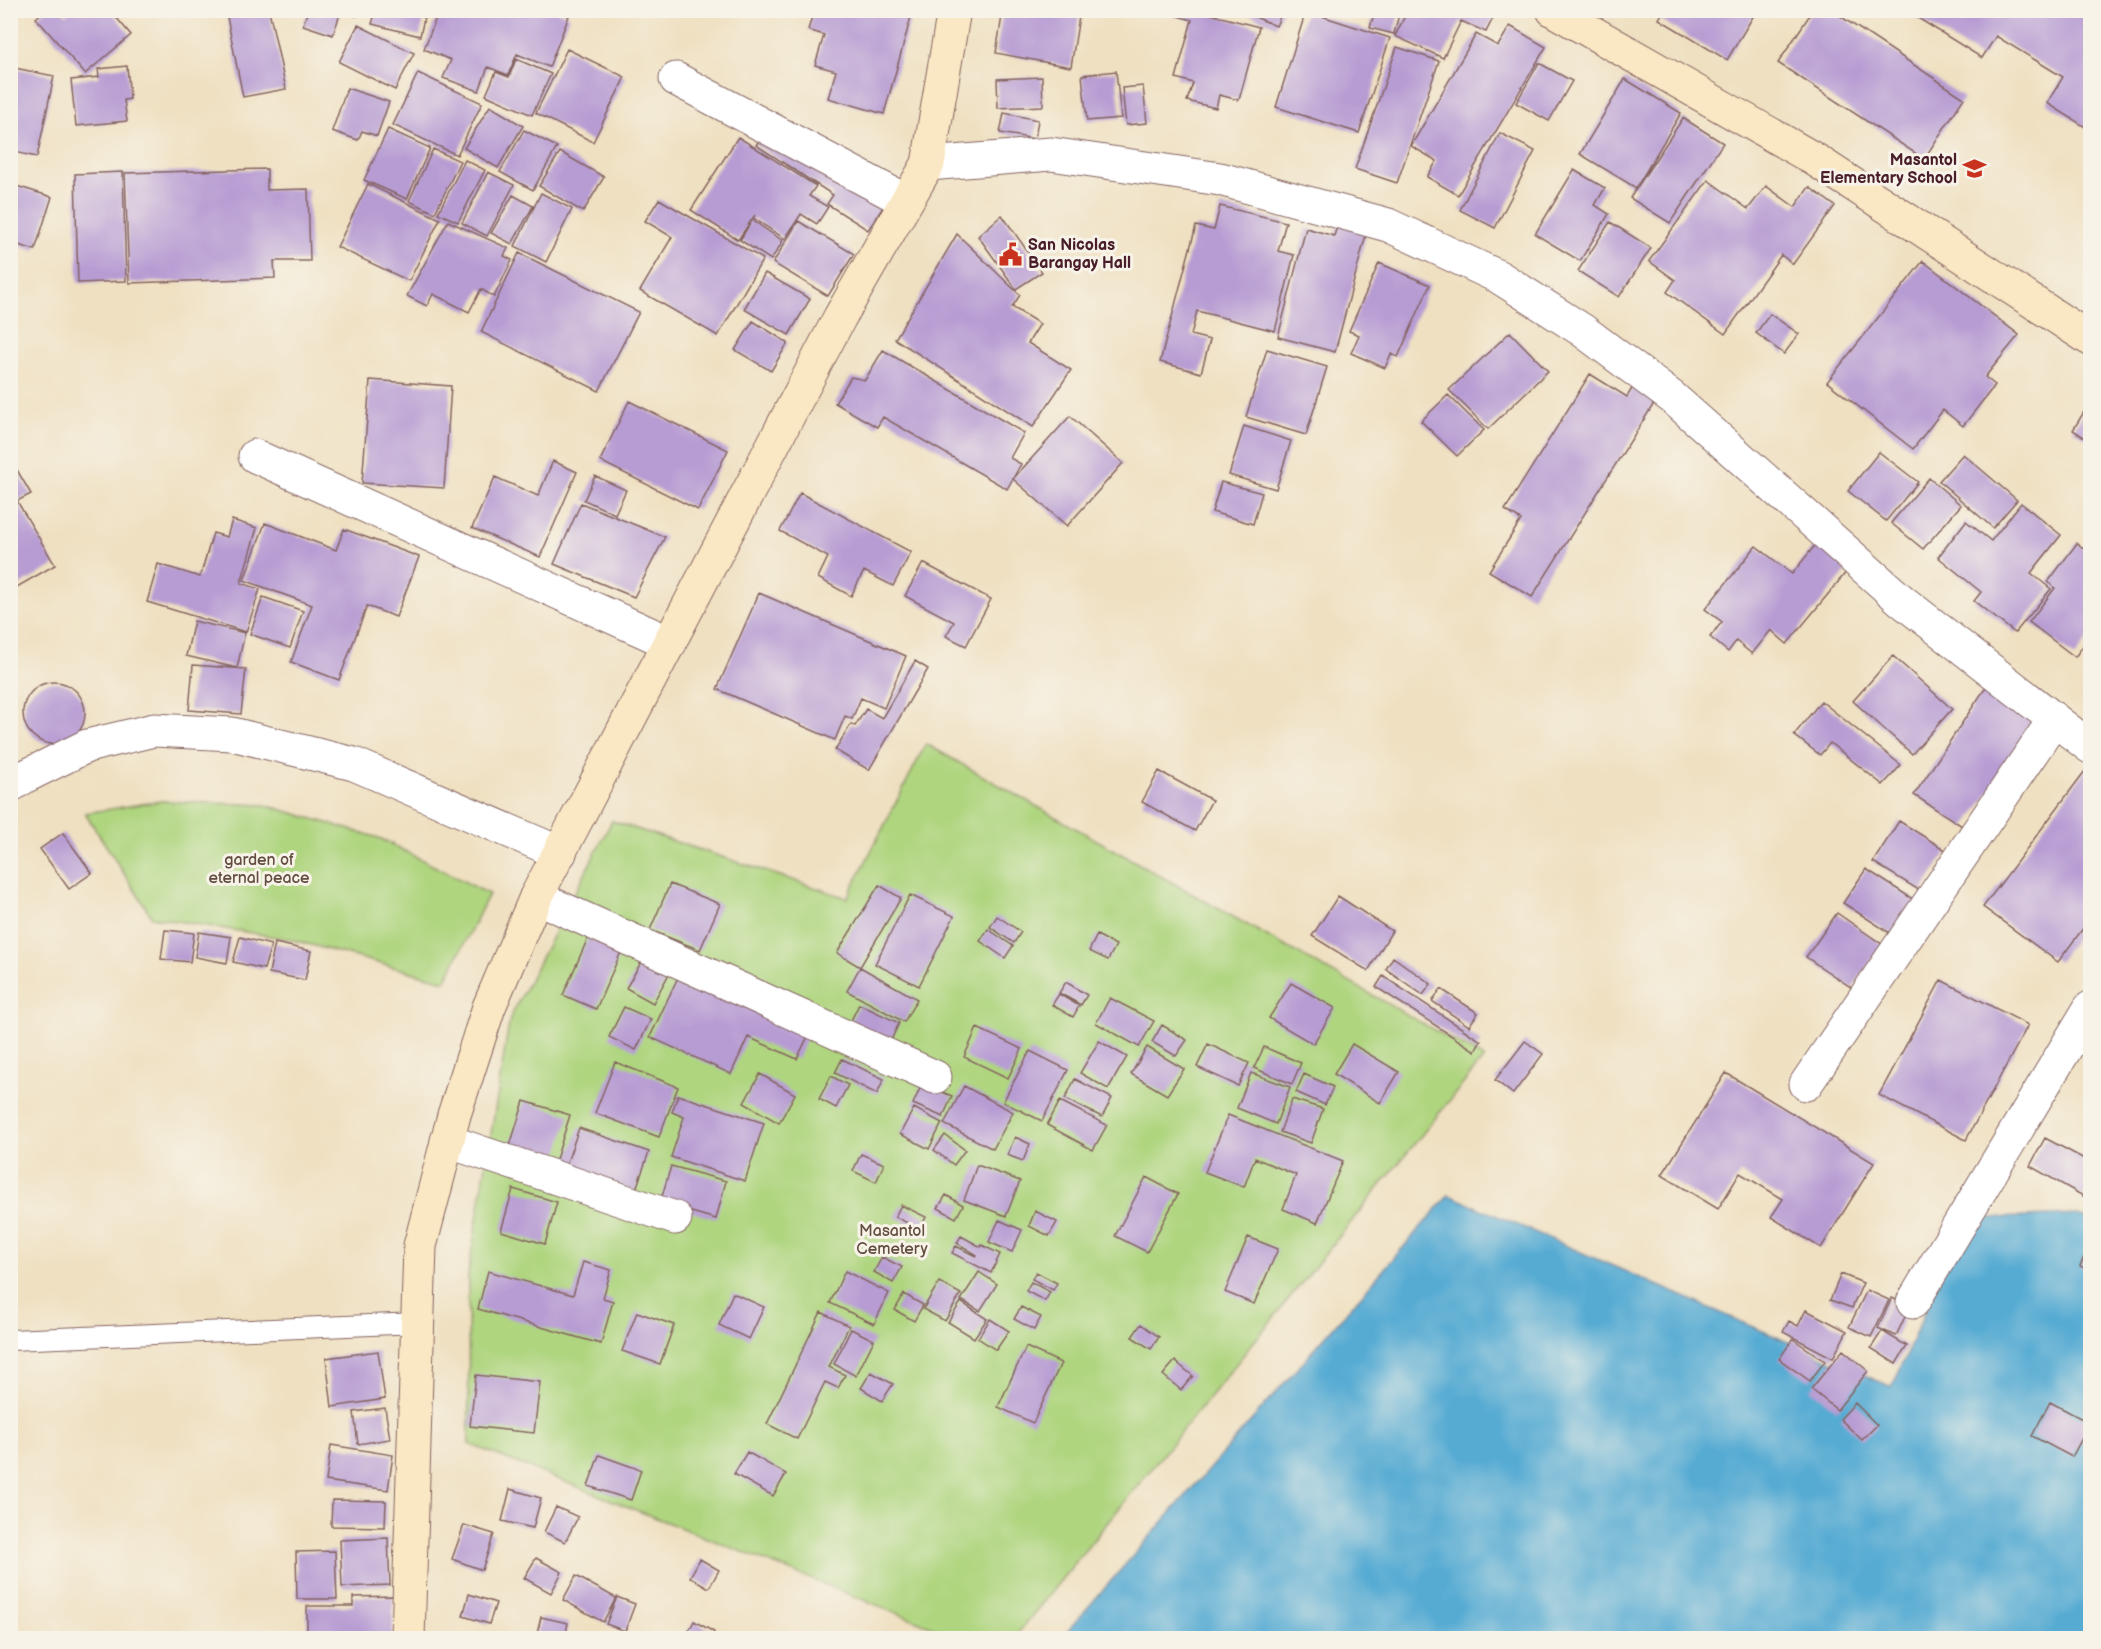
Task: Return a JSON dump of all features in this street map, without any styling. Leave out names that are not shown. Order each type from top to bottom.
[{"type":"street","points":[[408,1638],[420,1246],[447,1141],[489,1007],[536,897],[840,316],[928,164],[954,10]]},
{"type":"street","points":[[1553,10],[1814,159],[2091,339]]},
{"type":"street","points":[[676,79],[906,201]]},
{"type":"street","points":[[928,164],[1051,154],[1220,179],[1388,225],[1499,277],[1582,330],[1673,398],[1902,601],[2091,747]]},
{"type":"street","points":[[255,456],[670,643]]},
{"type":"street","points":[[1806,1084],[2054,720]]},
{"type":"street","points":[[10,786],[87,746],[154,730],[232,734],[354,764],[560,853]]},
{"type":"street","points":[[536,897],[935,1077]]},
{"type":"street","points":[[1913,1302],[2091,1008]]},
{"type":"street","points":[[447,1141],[675,1218]]},
{"type":"lane","points":[[10,1340],[418,1323]]},
{"type":"green space","name":"Masantol Cemetery","points":[[926,744],[1484,1058],[1014,1638],[960,1638],[469,1444],[468,1274],[510,1018],[612,821],[847,898]]},
{"type":"green space","name":"garden of eternal peace","points":[[161,801],[265,805],[379,838],[489,894],[445,981],[289,939],[152,917],[85,813]]},
{"type":"water","points":[[1449,1195],[1892,1387],[1965,1219],[2078,1215],[2090,1219],[2090,1638],[1061,1638]]},
{"type":"building","points":[[45,10],[63,10],[66,15],[71,10],[110,10],[131,35],[85,74],[36,18]]},
{"type":"building","points":[[269,10],[286,89],[243,97],[227,17]]},
{"type":"building","points":[[308,10],[358,10],[356,16],[341,11],[333,35],[303,25]]},
{"type":"building","points":[[376,10],[426,10],[420,36],[372,24]]},
{"type":"building","points":[[439,10],[499,10],[506,14],[508,10],[554,10],[569,16],[549,67],[517,54],[508,75],[488,67],[479,91],[443,78],[451,60],[424,49]]},
{"type":"building","points":[[814,10],[889,10],[911,17],[884,114],[828,98],[836,71],[815,65],[824,35],[808,30]]},
{"type":"building","points":[[1003,10],[1080,10],[1071,67],[996,53]]},
{"type":"building","points":[[1171,10],[1206,10],[1206,13],[1259,27],[1239,100],[1219,95],[1216,108],[1187,101],[1193,83],[1176,78],[1192,20],[1170,14]]},
{"type":"building","points":[[1239,10],[1283,10],[1276,26]]},
{"type":"building","points":[[1375,10],[1400,10],[1394,34],[1370,28]]},
{"type":"building","points":[[1408,10],[1497,10],[1486,32],[1461,21],[1443,58],[1395,36]]},
{"type":"building","points":[[1664,10],[1757,10],[1727,60],[1659,19]]},
{"type":"building","points":[[1813,10],[1831,10],[1964,98],[1924,159],[1778,63]]},
{"type":"building","points":[[1905,10],[2090,10],[2090,130],[2047,103],[2063,77],[1996,36],[1982,58]]},
{"type":"building","points":[[1306,11],[1390,38],[1359,133],[1276,107]]},
{"type":"building","points":[[358,25],[414,53],[395,90],[339,62]]},
{"type":"building","points":[[1510,26],[1546,47],[1458,195],[1427,177],[1437,161],[1411,146],[1476,34],[1498,46]]},
{"type":"building","points":[[1397,47],[1439,61],[1397,183],[1355,169]]},
{"type":"building","points":[[567,49],[625,77],[593,142],[536,113]]},
{"type":"building","points":[[516,59],[551,74],[532,115],[486,95],[496,72],[509,77]]},
{"type":"building","points":[[1539,63],[1572,81],[1549,121],[1516,103]]},
{"type":"building","points":[[127,66],[130,99],[124,100],[127,121],[76,126],[71,80],[99,77],[98,69]]},
{"type":"building","points":[[10,67],[54,76],[37,157],[10,151]]},
{"type":"building","points":[[1116,71],[1121,118],[1087,121],[1082,75]]},
{"type":"building","points":[[418,73],[482,103],[457,155],[393,125]]},
{"type":"building","points":[[1042,77],[1043,106],[998,108],[997,79]]},
{"type":"building","points":[[1625,79],[1681,113],[1636,188],[1580,154]]},
{"type":"building","points":[[1143,86],[1147,123],[1126,125],[1122,88]]},
{"type":"building","points":[[347,88],[389,102],[377,136],[362,131],[358,140],[332,131]]},
{"type":"building","points":[[490,106],[523,126],[498,168],[464,148]]},
{"type":"building","points":[[1004,113],[1038,120],[1035,139],[1000,133]]},
{"type":"building","points":[[1683,118],[1723,143],[1670,223],[1630,198]]},
{"type":"building","points":[[767,128],[889,198],[868,230],[827,204],[833,195],[756,145]]},
{"type":"building","points":[[388,129],[430,148],[407,199],[364,180]]},
{"type":"building","points":[[524,130],[557,147],[533,190],[500,172]]},
{"type":"building","points":[[1500,133],[1535,151],[1495,228],[1460,210]]},
{"type":"building","points":[[738,137],[816,186],[809,196],[828,207],[817,224],[801,214],[785,239],[753,218],[755,215],[738,240],[691,210]]},
{"type":"building","points":[[433,149],[460,161],[435,213],[409,201]]},
{"type":"building","points":[[560,152],[604,177],[583,212],[539,186]]},
{"type":"building","points":[[465,160],[485,170],[458,222],[438,213]]},
{"type":"building","points":[[267,169],[267,190],[308,189],[310,261],[274,261],[275,278],[129,283],[125,173]]},
{"type":"building","points":[[1574,170],[1605,188],[1595,205],[1609,214],[1580,261],[1535,234]]},
{"type":"building","points":[[123,172],[126,281],[78,283],[75,174]]},
{"type":"building","points":[[488,172],[514,185],[487,236],[462,223]]},
{"type":"building","points":[[1708,180],[1748,209],[1766,186],[1795,207],[1809,187],[1835,206],[1793,264],[1781,255],[1725,334],[1667,292],[1675,280],[1649,261]]},
{"type":"building","points":[[10,184],[52,197],[35,250],[12,243],[18,224],[10,222]]},
{"type":"building","points":[[368,184],[440,219],[409,281],[337,247]]},
{"type":"building","points":[[541,193],[572,209],[546,262],[515,246]]},
{"type":"building","points":[[513,195],[533,206],[512,244],[491,233]]},
{"type":"building","points":[[659,199],[763,259],[718,336],[640,291],[672,237],[645,221]]},
{"type":"building","points":[[1220,206],[1286,222],[1278,251],[1294,255],[1275,331],[1197,311],[1191,335],[1210,340],[1201,373],[1160,362],[1196,226],[1214,230]]},
{"type":"building","name":"San Nicolas Barangay Hall","points":[[1002,215],[1042,272],[1016,289],[978,236]]},
{"type":"building","points":[[752,220],[783,241],[771,260],[740,240]]},
{"type":"building","points":[[448,221],[508,248],[504,256],[512,260],[494,297],[481,289],[469,312],[433,294],[427,306],[407,296]]},
{"type":"building","points":[[798,221],[854,254],[828,296],[773,263]]},
{"type":"building","points":[[1610,222],[1651,248],[1619,297],[1578,271]]},
{"type":"building","points":[[1338,223],[1367,231],[1335,352],[1278,337],[1306,228],[1334,236]]},
{"type":"building","points":[[957,234],[1020,295],[1012,307],[1040,324],[1028,343],[1071,370],[1033,427],[895,339]]},
{"type":"building","points":[[519,253],[639,312],[599,391],[481,332]]},
{"type":"building","points":[[1923,261],[2019,335],[1985,377],[1995,385],[1963,426],[1943,410],[1913,449],[1827,382]]},
{"type":"building","points":[[1379,263],[1430,285],[1398,357],[1391,354],[1385,368],[1351,353],[1359,335],[1349,331]]},
{"type":"building","points":[[765,273],[810,299],[789,335],[744,309]]},
{"type":"building","points":[[1770,314],[1799,334],[1784,354],[1756,333]]},
{"type":"building","points":[[753,321],[788,343],[771,371],[735,350]]},
{"type":"building","points":[[1510,332],[1548,371],[1488,429],[1449,390]]},
{"type":"building","points":[[1267,349],[1327,367],[1306,435],[1246,417]]},
{"type":"building","points":[[883,350],[1024,433],[1010,458],[1021,464],[1007,489],[883,417],[877,427],[835,403],[851,377],[865,380]]},
{"type":"building","points":[[1590,374],[1627,397],[1637,380],[1660,394],[1532,597],[1489,571],[1521,520],[1505,510]]},
{"type":"building","points":[[370,380],[451,386],[444,488],[362,483]]},
{"type":"building","points":[[1448,395],[1484,430],[1457,456],[1421,421]]},
{"type":"building","points":[[629,401],[728,450],[698,510],[600,461]]},
{"type":"building","points":[[2090,402],[2090,441],[2073,430]]},
{"type":"building","points":[[1070,416],[1123,463],[1067,526],[1013,479]]},
{"type":"building","points":[[1244,426],[1291,441],[1276,489],[1229,475]]},
{"type":"building","points":[[1879,452],[1918,482],[1886,521],[1848,491]]},
{"type":"building","points":[[1963,454],[2017,500],[1993,528],[1939,481]]},
{"type":"building","points":[[10,458],[31,494],[17,501],[55,565],[10,591]]},
{"type":"building","points":[[553,461],[577,472],[540,557],[472,528],[495,477],[538,496]]},
{"type":"building","points":[[595,476],[626,490],[615,514],[584,500]]},
{"type":"building","points":[[1929,478],[1961,505],[1923,549],[1891,523]]},
{"type":"building","points":[[1221,482],[1262,493],[1253,524],[1212,512]]},
{"type":"building","points":[[800,493],[911,552],[893,586],[864,571],[851,596],[818,578],[828,557],[780,531]]},
{"type":"building","points":[[581,503],[665,537],[634,597],[554,564]]},
{"type":"building","points":[[2021,503],[2061,535],[2031,573],[2051,589],[2015,633],[1974,601],[1981,592],[1938,557],[1966,521],[1991,541]]},
{"type":"building","points":[[232,520],[257,528],[241,583],[260,589],[246,632],[147,602],[158,564],[200,577],[213,533],[227,537]]},
{"type":"building","points":[[265,523],[336,550],[344,529],[419,557],[396,617],[367,606],[339,680],[291,662],[312,605],[244,580]]},
{"type":"building","points":[[1820,539],[1852,565],[1787,644],[1771,630],[1752,654],[1736,641],[1728,652],[1710,637],[1722,622],[1705,609],[1756,546],[1792,574]]},
{"type":"building","points":[[2077,543],[2090,554],[2090,636],[2075,657],[2029,622],[2055,588],[2048,582]]},
{"type":"building","points":[[923,563],[991,599],[966,646],[946,636],[954,622],[905,596]]},
{"type":"building","points":[[759,593],[906,656],[884,708],[861,698],[852,719],[845,716],[835,740],[717,689]]},
{"type":"building","points":[[263,597],[303,611],[290,648],[250,634]]},
{"type":"building","points":[[194,621],[245,633],[237,668],[186,656]]},
{"type":"building","points":[[1893,656],[1952,709],[1912,754],[1853,701]]},
{"type":"building","points":[[915,661],[928,669],[869,770],[835,750],[851,724],[855,726],[866,709],[882,718]]},
{"type":"building","points":[[193,665],[246,669],[241,714],[189,710]]},
{"type":"building","points":[[1990,681],[2041,715],[1965,828],[1914,795]]},
{"type":"building","points":[[48,682],[60,682],[76,691],[83,701],[85,713],[83,725],[76,735],[60,744],[48,744],[37,739],[28,730],[23,719],[23,707],[28,696],[37,687]]},
{"type":"building","points":[[1821,701],[1901,765],[1883,785],[1830,743],[1820,755],[1794,735]]},
{"type":"building","points":[[2088,767],[2090,769],[2090,919],[2058,962],[1983,907]]},
{"type":"building","points":[[1159,771],[1212,800],[1195,831],[1142,802]]},
{"type":"building","points":[[1899,821],[1947,851],[1922,892],[1873,862]]},
{"type":"building","points":[[63,833],[92,873],[69,889],[40,849]]},
{"type":"building","points":[[1866,869],[1922,905],[1899,939],[1843,903]]},
{"type":"building","points":[[670,884],[720,904],[700,950],[650,930]]},
{"type":"building","points":[[879,885],[901,898],[860,967],[837,953]]},
{"type":"building","points":[[910,895],[954,916],[919,986],[875,964]]},
{"type":"building","points":[[1338,896],[1392,931],[1368,971],[1312,936]]},
{"type":"building","points":[[1837,913],[1883,945],[1852,988],[1806,957]]},
{"type":"building","points":[[997,916],[1021,932],[1014,943],[990,927]]},
{"type":"building","points":[[988,929],[1013,946],[1005,958],[980,941]]},
{"type":"building","points":[[165,930],[194,933],[190,962],[161,959]]},
{"type":"building","points":[[199,932],[231,937],[227,963],[195,957]]},
{"type":"building","points":[[1097,935],[1116,945],[1108,960],[1089,951]]},
{"type":"building","points":[[240,937],[271,945],[264,969],[233,962]]},
{"type":"building","points":[[588,938],[621,952],[596,1009],[563,995]]},
{"type":"building","points":[[275,943],[311,951],[305,980],[269,973]]},
{"type":"building","points":[[649,949],[675,963],[653,1003],[626,988]]},
{"type":"building","points":[[1393,957],[1431,984],[1423,995],[1386,969]]},
{"type":"building","points":[[860,967],[917,999],[904,1022],[847,991]]},
{"type":"building","points":[[680,973],[810,1032],[797,1059],[748,1037],[731,1074],[650,1037]]},
{"type":"building","points":[[1383,976],[1481,1041],[1475,1051],[1376,987]]},
{"type":"building","points":[[1941,980],[2028,1025],[1966,1140],[1879,1095]]},
{"type":"building","points":[[1066,982],[1087,995],[1081,1005],[1059,993]]},
{"type":"building","points":[[1291,983],[1335,1008],[1313,1044],[1269,1018]]},
{"type":"building","points":[[1441,989],[1478,1013],[1469,1026],[1432,1001]]},
{"type":"building","points":[[1059,994],[1079,1006],[1073,1017],[1052,1005]]},
{"type":"building","points":[[1110,998],[1154,1021],[1139,1047],[1096,1023]]},
{"type":"building","points":[[859,1004],[899,1023],[885,1053],[845,1033]]},
{"type":"building","points":[[624,1007],[651,1019],[636,1050],[609,1037]]},
{"type":"building","points":[[1162,1025],[1187,1040],[1176,1056],[1152,1042]]},
{"type":"building","points":[[977,1028],[1022,1049],[1008,1078],[964,1057]]},
{"type":"building","points":[[1099,1041],[1127,1057],[1108,1089],[1080,1073]]},
{"type":"building","points":[[1525,1041],[1543,1054],[1513,1094],[1495,1080]]},
{"type":"building","points":[[1208,1044],[1249,1063],[1238,1086],[1197,1067]]},
{"type":"building","points":[[1352,1044],[1399,1072],[1380,1103],[1334,1074]]},
{"type":"building","points":[[1147,1047],[1184,1069],[1167,1095],[1131,1074]]},
{"type":"building","points":[[1264,1047],[1301,1063],[1292,1084],[1254,1068]]},
{"type":"building","points":[[1030,1051],[1068,1070],[1042,1121],[1003,1102]]},
{"type":"building","points":[[842,1059],[884,1079],[877,1094],[835,1073]]},
{"type":"building","points":[[615,1062],[678,1087],[659,1137],[595,1113]]},
{"type":"building","points":[[1251,1073],[1290,1087],[1276,1124],[1237,1108]]},
{"type":"building","points":[[1726,1073],[1874,1163],[1821,1248],[1771,1217],[1783,1199],[1740,1173],[1718,1209],[1662,1175]]},
{"type":"building","points":[[760,1074],[795,1094],[779,1123],[744,1103]]},
{"type":"building","points":[[1304,1074],[1333,1087],[1325,1105],[1296,1092]]},
{"type":"building","points":[[831,1076],[848,1085],[836,1108],[819,1099]]},
{"type":"building","points":[[1075,1079],[1112,1098],[1102,1117],[1065,1099]]},
{"type":"building","points":[[922,1084],[952,1096],[943,1117],[913,1104]]},
{"type":"building","points":[[964,1086],[1013,1112],[993,1149],[944,1124]]},
{"type":"building","points":[[678,1095],[764,1123],[745,1181],[671,1157],[684,1117],[672,1112]]},
{"type":"building","points":[[1292,1099],[1323,1109],[1311,1143],[1280,1132]]},
{"type":"building","points":[[524,1101],[570,1115],[553,1169],[507,1155]]},
{"type":"building","points":[[1060,1101],[1107,1125],[1093,1150],[1047,1125]]},
{"type":"building","points":[[914,1108],[942,1123],[929,1149],[900,1134]]},
{"type":"building","points":[[1228,1115],[1343,1161],[1317,1223],[1283,1209],[1296,1175],[1255,1158],[1244,1187],[1205,1172]]},
{"type":"building","points":[[579,1128],[649,1152],[635,1192],[565,1168]]},
{"type":"building","points":[[945,1135],[965,1150],[954,1165],[934,1150]]},
{"type":"building","points":[[1015,1137],[1030,1144],[1023,1161],[1007,1155]]},
{"type":"building","points":[[2045,1138],[2090,1162],[2090,1200],[2030,1166]]},
{"type":"building","points":[[861,1154],[884,1164],[876,1182],[853,1171]]},
{"type":"building","points":[[977,1165],[1020,1181],[1006,1216],[964,1200]]},
{"type":"building","points":[[671,1166],[726,1181],[716,1219],[660,1203]]},
{"type":"building","points":[[1146,1177],[1178,1194],[1147,1252],[1115,1236]]},
{"type":"building","points":[[513,1189],[557,1202],[545,1244],[501,1231]]},
{"type":"building","points":[[946,1195],[963,1205],[956,1218],[938,1208]]},
{"type":"building","points":[[901,1205],[926,1217],[920,1229],[895,1217]]},
{"type":"building","points":[[1035,1211],[1057,1222],[1049,1236],[1029,1226]]},
{"type":"building","points":[[999,1220],[1022,1230],[1012,1252],[989,1242]]},
{"type":"building","points":[[961,1236],[1000,1254],[991,1273],[952,1253],[956,1246],[977,1255],[957,1243]]},
{"type":"building","points":[[1248,1237],[1278,1249],[1254,1304],[1225,1292]]},
{"type":"building","points":[[2090,1244],[2090,1271],[2080,1266]]},
{"type":"building","points":[[882,1257],[902,1267],[893,1283],[874,1272]]},
{"type":"building","points":[[583,1262],[611,1270],[603,1298],[613,1301],[601,1344],[478,1309],[488,1271],[573,1295]]},
{"type":"building","points":[[845,1271],[889,1293],[874,1324],[830,1303]]},
{"type":"building","points":[[979,1272],[997,1284],[980,1311],[961,1300]]},
{"type":"building","points":[[1036,1272],[1057,1283],[1053,1290],[1032,1279]]},
{"type":"building","points":[[1841,1274],[1863,1283],[1852,1308],[1830,1300]]},
{"type":"building","points":[[939,1282],[961,1294],[945,1321],[923,1309]]},
{"type":"building","points":[[1031,1282],[1050,1292],[1045,1301],[1026,1291]]},
{"type":"building","points":[[1867,1290],[1889,1300],[1871,1337],[1849,1327]]},
{"type":"building","points":[[733,1293],[764,1307],[749,1339],[719,1325]]},
{"type":"building","points":[[904,1294],[923,1305],[914,1321],[895,1310]]},
{"type":"building","points":[[1892,1298],[1910,1306],[1896,1336],[1878,1328]]},
{"type":"building","points":[[961,1302],[987,1319],[974,1338],[948,1322]]},
{"type":"building","points":[[1021,1307],[1041,1317],[1034,1330],[1014,1319]]},
{"type":"building","points":[[1806,1310],[1847,1331],[1833,1358],[1783,1332],[1789,1321],[1798,1326]]},
{"type":"building","points":[[637,1312],[674,1325],[660,1364],[622,1351]]},
{"type":"building","points":[[821,1312],[849,1326],[829,1367],[845,1375],[838,1388],[825,1382],[797,1439],[767,1424]]},
{"type":"building","points":[[990,1319],[1009,1331],[996,1350],[978,1338]]},
{"type":"building","points":[[1141,1324],[1159,1337],[1151,1349],[1132,1337]]},
{"type":"building","points":[[851,1329],[874,1340],[856,1376],[834,1364]]},
{"type":"building","points":[[1882,1331],[1907,1346],[1896,1364],[1871,1348]]},
{"type":"building","points":[[1793,1339],[1825,1361],[1810,1381],[1779,1359]]},
{"type":"building","points":[[1026,1347],[1061,1363],[1033,1423],[998,1407]]},
{"type":"building","points":[[1843,1350],[1868,1371],[1837,1410],[1811,1389]]},
{"type":"building","points":[[378,1351],[385,1399],[332,1407],[326,1358]]},
{"type":"building","points":[[1175,1361],[1193,1376],[1181,1390],[1163,1375]]},
{"type":"building","points":[[871,1372],[893,1384],[882,1401],[861,1388]]},
{"type":"building","points":[[476,1375],[540,1382],[534,1433],[470,1426]]},
{"type":"building","points":[[2050,1402],[2090,1423],[2072,1457],[2032,1436]]},
{"type":"building","points":[[1855,1403],[1877,1425],[1862,1440],[1840,1419]]},
{"type":"building","points":[[385,1408],[390,1439],[358,1444],[354,1412]]},
{"type":"building","points":[[331,1445],[393,1455],[388,1490],[326,1481]]},
{"type":"building","points":[[747,1452],[786,1474],[773,1496],[734,1474]]},
{"type":"building","points":[[599,1455],[641,1470],[631,1500],[588,1486]]},
{"type":"building","points":[[510,1489],[541,1498],[533,1528],[502,1521]]},
{"type":"building","points":[[332,1500],[386,1501],[385,1527],[331,1526]]},
{"type":"building","points":[[556,1507],[578,1517],[565,1542],[544,1532]]},
{"type":"building","points":[[464,1525],[494,1534],[482,1570],[452,1559]]},
{"type":"building","points":[[388,1538],[390,1585],[342,1587],[340,1540]]},
{"type":"building","points":[[335,1551],[337,1599],[297,1599],[296,1552]]},
{"type":"building","points":[[536,1558],[562,1572],[551,1593],[524,1578]]},
{"type":"building","points":[[700,1559],[719,1570],[709,1588],[690,1577]]},
{"type":"building","points":[[576,1576],[616,1598],[603,1622],[563,1600]]},
{"type":"building","points":[[469,1594],[496,1603],[489,1624],[463,1616]]},
{"type":"building","points":[[393,1596],[393,1638],[307,1638],[307,1606],[353,1606],[353,1597]]},
{"type":"building","points":[[617,1597],[635,1604],[625,1631],[606,1624]]},
{"type":"building","points":[[541,1617],[568,1623],[565,1638],[536,1638]]},
{"type":"building","points":[[694,1621],[714,1632],[711,1638],[685,1638]]},
{"type":"place","name":"Masantol Elementary School","points":[[1975,169]]},
{"type":"place","name":"San Nicolas Barangay Hall","points":[[1010,254]]}]
